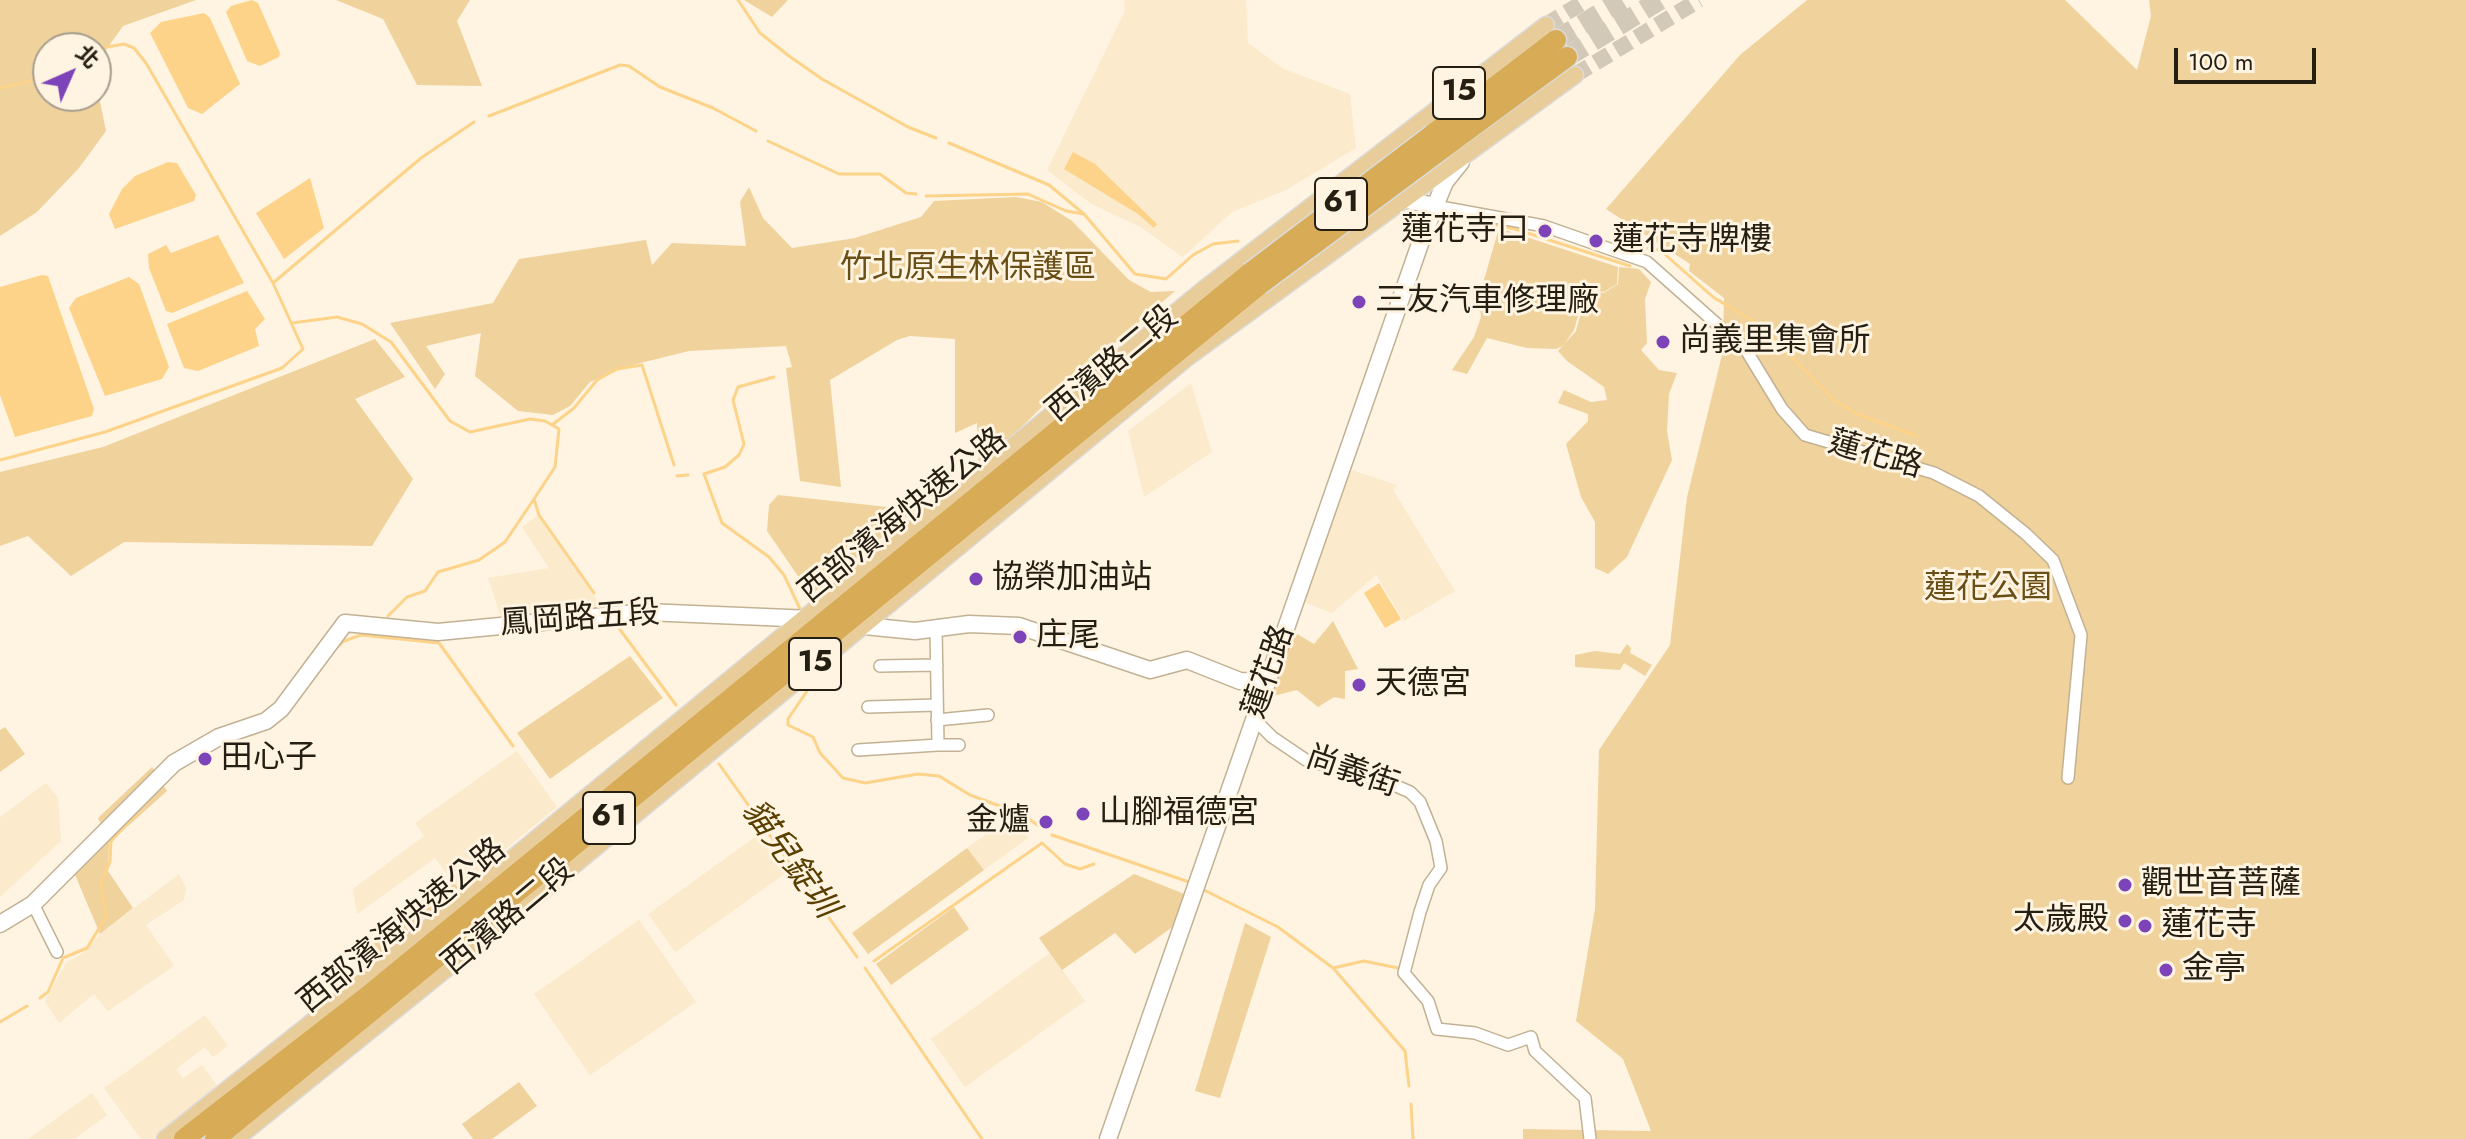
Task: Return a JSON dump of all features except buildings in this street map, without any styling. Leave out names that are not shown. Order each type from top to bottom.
[{"type":"highway","name":"西部濱海快速公路","points":[[184,1139],[364,999],[834,622],[1254,279],[1561,49]]},
{"type":"highway","name":"西部濱海快速公路","points":[[215,1139],[834,622]]},
{"type":"main road","name":"西濱路二段","points":[[165,1139],[834,622],[1472,148],[1561,49]]},
{"type":"main road","name":"西濱路二段","points":[[236,1139],[421,991],[1204,289],[1370,160],[1561,49]]},
{"type":"street","points":[[1435,206],[1445,182],[1472,148]]},
{"type":"street","points":[[1370,160],[1419,222],[1422,238]]},
{"type":"street","name":"蓮花路","points":[[1402,199],[1544,226],[1647,262],[1746,350],[1782,409],[1805,435],[1934,473],[1979,496],[2026,534],[2053,560],[2081,635],[2068,778]]},
{"type":"street","name":"蓮花路","points":[[1108,1139],[1435,206]]},
{"type":"street","name":"鳳岡路五段","points":[[0,924],[33,904],[174,763],[219,737],[266,721],[281,709],[345,623],[438,632],[646,612],[834,622],[915,631],[969,624],[1019,626],[1150,670],[1187,660],[1240,681],[1268,682]]},
{"type":"street","points":[[936,628],[938,745]]},
{"type":"street","points":[[880,666],[937,665]]},
{"type":"street","points":[[868,707],[937,705]]},
{"type":"street","points":[[937,720],[988,715]]},
{"type":"street","name":"尚義街","points":[[1254,719],[1272,737],[1306,760],[1387,782],[1410,792],[1420,802],[1436,841],[1441,868],[1429,885],[1404,973],[1428,1001],[1437,1029],[1475,1033],[1508,1045],[1531,1037],[1535,1051],[1585,1098],[1590,1139]]},
{"type":"street","points":[[858,750],[959,745]]},
{"type":"street","points":[[33,904],[57,952]]},
{"type":"shaded area","points":[[252,0],[258,3],[280,53],[279,57],[260,66],[247,61],[226,12],[231,6]]},
{"type":"shaded area","points":[[1124,0],[1246,0],[1248,43],[1284,69],[1350,94],[1356,148],[1286,190],[1232,212],[1183,257],[1140,227],[1090,203],[1047,170],[1125,11]]},
{"type":"shaded area","points":[[204,13],[210,18],[240,84],[202,114],[188,108],[150,33],[161,22]]},
{"type":"shaded area","points":[[1073,152],[1095,164],[1157,224],[1154,228],[1138,214],[1064,169]]},
{"type":"shaded area","points":[[168,162],[177,163],[196,195],[194,201],[115,229],[109,214],[122,189],[135,176]]},
{"type":"shaded area","points":[[310,178],[324,228],[284,259],[256,213]]},
{"type":"shaded area","points":[[218,235],[244,283],[172,313],[166,311],[149,268],[148,254],[166,245],[171,253]]},
{"type":"shaded area","points":[[48,276],[94,409],[92,416],[15,437],[0,395],[0,287]]},
{"type":"shaded area","points":[[129,277],[139,284],[169,367],[162,379],[105,396],[69,308],[76,298]]},
{"type":"shaded area","points":[[247,291],[265,319],[255,329],[259,346],[198,371],[184,368],[167,324]]},
{"type":"shaded area","points":[[1191,383],[1212,452],[1144,497],[1128,431]]},
{"type":"shaded area","points":[[1349,469],[1397,485],[1393,490],[1455,591],[1404,621],[1376,575],[1332,613],[1304,602]]},
{"type":"shaded area","points":[[539,515],[603,609],[501,617],[488,578],[549,568],[522,527]]},
{"type":"shaded area","points":[[1379,583],[1401,619],[1385,628],[1364,593]]},
{"type":"shaded area","points":[[517,751],[557,807],[458,888],[435,858],[357,914],[353,889],[424,836],[415,823]]},
{"type":"shaded area","points":[[46,783],[58,798],[61,841],[0,897],[0,817]]},
{"type":"shaded area","points":[[1002,823],[1029,837],[984,870],[967,848]]},
{"type":"shaded area","points":[[758,835],[786,873],[675,952],[648,914]]},
{"type":"shaded area","points":[[179,874],[186,888],[184,900],[146,925],[174,966],[108,1011],[94,994],[59,1023],[45,1001],[66,963],[82,954],[100,934]]},
{"type":"shaded area","points":[[639,920],[696,1002],[590,1075],[534,994]]},
{"type":"shaded area","points":[[1050,953],[1085,1001],[965,1087],[931,1039]]},
{"type":"shaded area","points":[[205,1015],[228,1046],[213,1057],[205,1047],[176,1069],[183,1078],[202,1065],[221,1091],[154,1139],[141,1139],[104,1088]]},
{"type":"shaded area","points":[[92,1093],[107,1115],[74,1139],[28,1139]]},
{"type":"green space","points":[[0,0],[196,0],[123,26],[112,41],[112,32],[32,32],[32,112],[102,112],[106,131],[79,168],[37,212],[0,236]]},
{"type":"green space","points":[[336,0],[470,0],[457,21],[482,86],[417,85],[383,19]]},
{"type":"green space","points":[[744,0],[788,0],[772,17]]},
{"type":"green space","name":"蓮花公園","points":[[1807,0],[2065,0],[2137,70],[2151,16],[2149,0],[2466,0],[2466,1139],[1523,1139],[1523,1129],[1651,1131],[1623,1059],[1576,1021],[1595,909],[1599,750],[1670,645],[1687,497],[1723,351],[1724,298],[1689,271],[1690,264],[1606,209],[1740,55]]},
{"type":"green space","name":"竹北原生林保護區","points":[[749,187],[763,218],[792,248],[855,238],[921,217],[934,201],[1016,197],[1042,202],[1072,221],[1129,280],[1151,292],[1175,291],[1048,401],[979,469],[977,423],[955,433],[955,339],[910,336],[897,340],[830,380],[841,487],[800,481],[786,368],[792,367],[786,346],[689,351],[620,368],[590,382],[570,406],[553,415],[518,411],[475,376],[481,333],[426,346],[445,374],[435,389],[390,323],[493,303],[519,259],[646,240],[652,265],[672,243],[746,246],[740,202]]},
{"type":"green space","points":[[1499,228],[1618,267],[1617,284],[1604,292],[1586,288],[1574,330],[1563,346],[1556,349],[1527,348],[1487,338],[1467,374],[1452,370],[1474,337],[1481,317],[1479,297]]},
{"type":"green space","points":[[1619,267],[1639,269],[1651,282],[1645,299],[1647,343],[1641,350],[1659,370],[1677,373],[1669,394],[1667,431],[1672,460],[1627,557],[1608,574],[1595,568],[1595,522],[1581,497],[1566,444],[1588,421],[1588,414],[1558,403],[1564,390],[1591,402],[1607,400],[1604,387],[1558,351],[1576,331],[1587,290],[1604,293],[1618,284]]},
{"type":"green space","points":[[375,339],[405,377],[355,399],[413,479],[372,546],[124,542],[71,576],[28,536],[0,546],[0,472],[103,447]]},
{"type":"green space","points":[[778,495],[915,510],[811,595],[767,531],[769,505]]},
{"type":"green space","points":[[1333,621],[1358,669],[1345,671],[1345,699],[1334,697],[1318,707],[1297,690],[1273,696],[1294,632],[1314,644]]},
{"type":"green space","points":[[1627,644],[1631,648],[1630,653],[1652,665],[1645,676],[1624,663],[1620,670],[1575,667],[1575,655],[1595,651],[1620,654]]},
{"type":"green space","points":[[630,656],[663,698],[550,779],[517,733]]},
{"type":"green space","points":[[5,727],[25,754],[0,772],[0,730]]},
{"type":"green space","points":[[152,767],[158,776],[103,829],[98,818]]},
{"type":"green space","points":[[163,785],[167,791],[109,843],[108,871],[133,908],[100,934],[73,870]]},
{"type":"green space","points":[[967,848],[984,870],[868,954],[852,933]]},
{"type":"green space","points":[[1134,874],[1187,895],[1178,923],[1135,954],[1115,933],[1062,970],[1039,938]]},
{"type":"green space","points":[[452,880],[458,888],[365,966],[362,947]]},
{"type":"green space","points":[[954,907],[969,929],[891,985],[876,964]]},
{"type":"green space","points":[[1245,923],[1271,937],[1220,1098],[1195,1091]]},
{"type":"green space","points":[[519,1082],[537,1106],[492,1139],[473,1139],[462,1124]]},
{"type":"waterway","points":[[738,0],[760,33],[789,56],[822,79],[908,127],[936,138]]},
{"type":"waterway","name":"貓兒錠圳","points":[[0,460],[105,432],[282,368],[303,349],[273,283],[146,63],[134,48],[124,44],[112,46]]},
{"type":"waterway","points":[[489,116],[620,65],[629,66],[660,87],[713,108],[756,131]]},
{"type":"waterway","points":[[0,88],[32,80]]},
{"type":"waterway","points":[[273,283],[421,158],[474,122]]},
{"type":"waterway","points":[[768,141],[839,174],[880,174],[906,193],[916,194]]},
{"type":"waterway","points":[[949,143],[1049,185],[1084,214],[1135,274],[1166,279],[1193,255],[1213,244],[1238,241]]},
{"type":"waterway","points":[[926,196],[1028,194],[1066,211],[1084,214]]},
{"type":"waterway","points":[[1460,218],[1515,229],[1630,266]]},
{"type":"waterway","points":[[1648,248],[1660,250],[1713,297],[1761,326],[1834,400],[1857,414],[1917,436]]},
{"type":"waterway","name":"貓兒錠圳","points":[[292,323],[337,317],[362,324],[391,342],[450,421],[470,432],[530,419],[545,421],[559,429],[555,467],[534,499],[539,515],[594,593]]},
{"type":"waterway","points":[[552,425],[574,408],[597,380],[617,369],[642,365],[674,465]]},
{"type":"waterway","points":[[774,377],[738,387],[733,400],[744,444],[739,455],[725,467],[704,474],[722,523],[769,557],[784,575],[801,611]]},
{"type":"waterway","points":[[677,476],[688,475]]},
{"type":"waterway","points":[[388,616],[407,597],[425,591],[438,572],[479,560],[505,542],[534,499]]},
{"type":"waterway","name":"貓兒錠圳","points":[[618,627],[676,705]]},
{"type":"waterway","points":[[334,650],[344,641],[361,635],[439,643],[513,746]]},
{"type":"waterway","points":[[807,683],[807,691],[788,719],[788,725],[813,737],[820,753],[843,778],[865,783],[918,774],[939,776],[970,795],[1021,814],[1039,826]]},
{"type":"waterway","points":[[252,734],[274,725]]},
{"type":"waterway","name":"貓兒錠圳","points":[[719,764],[857,957]]},
{"type":"waterway","points":[[40,998],[48,992],[63,958],[87,948],[106,917],[101,883],[110,862],[111,841],[159,789]]},
{"type":"waterway","points":[[1052,835],[1189,882]]},
{"type":"waterway","points":[[874,961],[1042,843],[1065,864],[1080,869],[1094,864]]},
{"type":"waterway","points":[[1204,890],[1278,927],[1333,968],[1364,961],[1398,968]]},
{"type":"waterway","name":"貓兒錠圳","points":[[865,968],[982,1139]]},
{"type":"waterway","points":[[1334,969],[1405,1051],[1409,1086]]},
{"type":"waterway","points":[[0,1022],[27,1006]]},
{"type":"waterway","points":[[1411,1104],[1413,1139]]},
{"type":"tunnel","points":[[1546,25],[1587,0]]},
{"type":"tunnel","points":[[1556,40],[1622,0]]},
{"type":"tunnel","points":[[1567,57],[1660,0]]},
{"type":"tunnel","points":[[1575,75],[1699,0]]},
{"type":"place","name":"蓮花寺口","points":[[1545,231]]},
{"type":"place","name":"蓮花寺牌樓","points":[[1596,241]]},
{"type":"place","name":"三友汽車修理廠","points":[[1359,302]]},
{"type":"place","name":"尚義里集會所","points":[[1663,342]]},
{"type":"place","name":"協榮加油站","points":[[976,579]]},
{"type":"place","name":"庄尾","points":[[1020,637]]},
{"type":"place","name":"天德宮","points":[[1359,685]]},
{"type":"place","name":"田心子","points":[[205,759]]},
{"type":"place","name":"山腳福德宮","points":[[1083,814]]},
{"type":"place","name":"金爐","points":[[1046,822]]},
{"type":"place","name":"觀世音菩薩","points":[[2125,885]]},
{"type":"place","name":"太歲殿","points":[[2125,921]]},
{"type":"place","name":"蓮花寺","points":[[2145,926]]},
{"type":"place","name":"金亭","points":[[2166,970]]}]
